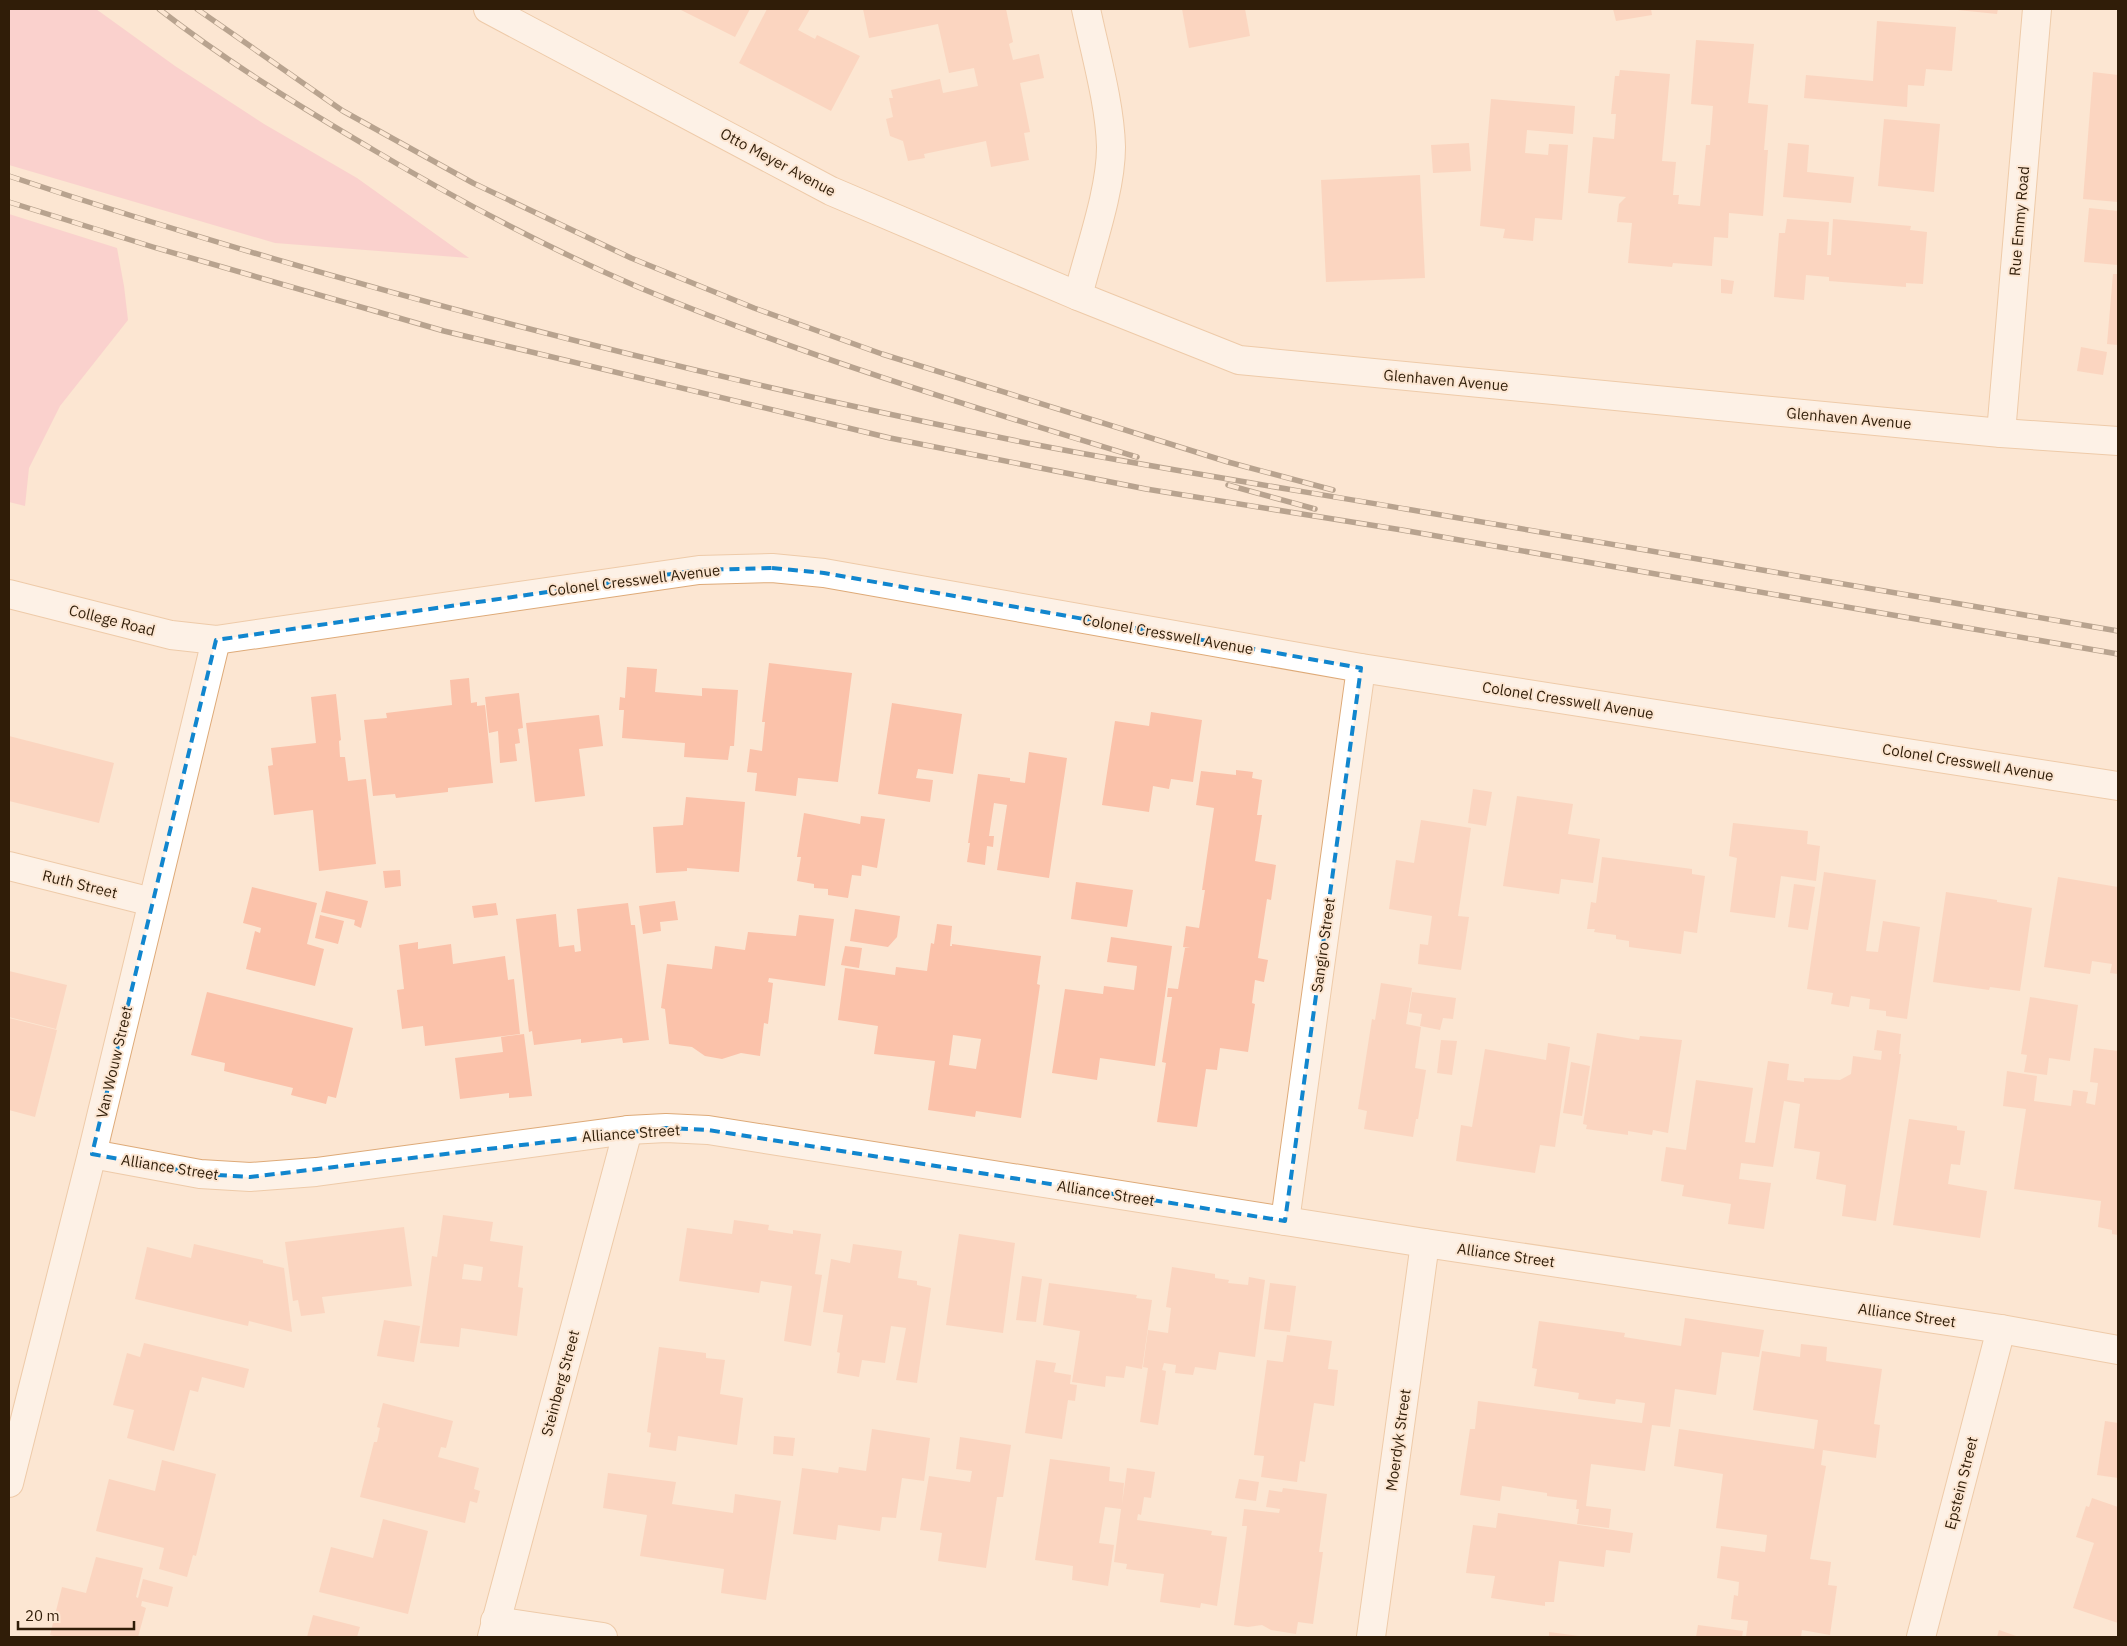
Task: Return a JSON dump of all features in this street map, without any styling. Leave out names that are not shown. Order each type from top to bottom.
[{"type":"street","name":"Otto Meyer Avenue","points":[[488,9],[831,191],[1078,296]]},
{"type":"street","points":[[1078,296],[1106,188],[1111,148],[1108,114],[1086,9]]},
{"type":"street","name":"Rue Emmy Road","points":[[2001,433],[2037,9]]},
{"type":"street","name":"Glenhaven Avenue","points":[[1078,296],[1239,360],[2001,433],[2118,441]]},
{"type":"street","name":"Colonel Cresswell Avenue","points":[[216,640],[699,570],[772,568],[824,573],[1361,668],[2118,786]]},
{"type":"street","name":"College Road","points":[[9,594],[171,635],[216,640]]},
{"type":"street","name":"Van Wouw Street","points":[[9,1484],[92,1154],[216,640]]},
{"type":"street","name":"Sangiro Street","points":[[1285,1221],[1361,668]]},
{"type":"street","name":"Ruth Street","points":[[9,866],[152,902]]},
{"type":"street","name":"Alliance Street","points":[[92,1154],[192,1173],[250,1177],[316,1172],[628,1130],[666,1128],[708,1130],[1425,1243],[2001,1329],[2118,1350]]},
{"type":"street","name":"Steinberg Street","points":[[493,1629],[628,1130]]},
{"type":"street","name":"Moerdyk Street","points":[[1371,1637],[1425,1243]]},
{"type":"street","name":"Epstein Street","points":[[1921,1637],[2001,1329]]},
{"type":"street","points":[[493,1629],[603,1637]]},
{"type":"highlighted area","points":[[772,568],[824,573],[1361,668],[1285,1221],[708,1130],[666,1128],[250,1177],[200,1174],[92,1154],[216,640],[699,570]]},
{"type":"shaded area","points":[[9,9],[96,9],[175,66],[264,124],[357,178],[469,258],[275,243],[9,165]]},
{"type":"shaded area","points":[[9,214],[117,248],[128,320],[60,406],[29,468],[25,506],[9,502]]},
{"type":"building","points":[[679,9],[750,9],[735,37]]},
{"type":"building","points":[[767,9],[810,9],[798,30],[815,39],[817,35],[860,56],[831,111],[739,63]]},
{"type":"building","points":[[863,9],[1006,9],[1013,42],[1009,44],[1013,60],[1039,54],[1044,78],[1020,83],[1030,132],[1024,133],[1029,160],[991,167],[986,141],[924,154],[925,158],[908,161],[903,141],[890,136],[886,119],[893,117],[889,98],[893,98],[891,90],[940,79],[943,93],[978,86],[974,68],[949,73],[938,24],[869,38]]},
{"type":"building","points":[[1182,9],[1245,9],[1250,36],[1189,48]]},
{"type":"building","points":[[1613,9],[1651,9],[1652,15],[1616,21]]},
{"type":"building","points":[[1948,9],[1998,9],[1997,14]]},
{"type":"building","points":[[1877,21],[1956,27],[1952,71],[1926,69],[1924,86],[1908,85],[1907,107],[1804,98],[1806,75],[1873,81]]},
{"type":"building","points":[[1696,40],[1754,44],[1748,103],[1768,105],[1764,150],[1768,150],[1763,216],[1729,213],[1728,238],[1714,237],[1712,266],[1673,263],[1672,267],[1628,263],[1632,223],[1617,222],[1619,204],[1626,197],[1588,193],[1593,137],[1614,139],[1616,114],[1611,114],[1615,76],[1619,76],[1620,70],[1670,74],[1662,161],[1676,162],[1673,195],[1679,195],[1678,204],[1700,206],[1706,145],[1710,145],[1713,106],[1691,104]]},
{"type":"building","points":[[2093,72],[2118,75],[2118,202],[2083,199]]},
{"type":"building","points":[[1491,99],[1575,106],[1573,134],[1527,130],[1525,153],[1548,155],[1549,144],[1568,145],[1562,220],[1535,218],[1533,241],[1503,238],[1505,229],[1480,226]]},
{"type":"building","points":[[1884,119],[1940,124],[1934,192],[1878,186]]},
{"type":"building","points":[[1469,143],[1471,171],[1433,173],[1431,145]]},
{"type":"building","points":[[1788,143],[1809,145],[1807,172],[1854,177],[1851,203],[1783,197]]},
{"type":"building","points":[[1420,175],[1425,278],[1326,282],[1321,180]]},
{"type":"building","points":[[2089,208],[2118,211],[2118,265],[2084,262]]},
{"type":"building","points":[[1787,219],[1829,222],[1827,255],[1831,255],[1833,219],[1911,226],[1910,230],[1927,232],[1923,284],[1906,283],[1906,287],[1829,281],[1829,277],[1806,275],[1804,300],[1774,297],[1779,233],[1785,233]]},
{"type":"building","points":[[2113,274],[2118,274],[2118,345],[2107,344]]},
{"type":"building","points":[[1721,279],[1734,281],[1732,294],[1721,293]]},
{"type":"building","points":[[2081,347],[2107,352],[2103,375],[2077,371]]},
{"type":"building","points":[[769,663],[852,673],[838,782],[798,778],[796,796],[755,791],[757,773],[747,772],[750,749],[762,751],[765,722],[762,722]]},
{"type":"building","points":[[627,667],[657,669],[655,692],[702,696],[702,688],[738,690],[734,746],[730,746],[728,760],[684,757],[685,743],[622,738],[624,710],[619,710],[620,697],[625,698]]},
{"type":"building","points":[[469,678],[471,703],[477,702],[477,706],[485,705],[493,783],[448,788],[448,792],[396,798],[395,794],[373,796],[364,720],[387,718],[386,713],[452,705],[450,680]]},
{"type":"building","points":[[519,693],[523,728],[518,729],[520,743],[515,744],[517,761],[500,763],[498,731],[489,733],[485,697]]},
{"type":"building","points":[[336,694],[341,740],[339,741],[340,757],[345,757],[348,781],[366,779],[376,864],[319,871],[313,810],[274,815],[268,766],[273,765],[271,748],[316,743],[311,697]]},
{"type":"building","points":[[892,703],[962,714],[953,774],[918,769],[916,778],[933,780],[930,802],[878,794]]},
{"type":"building","points":[[1151,712],[1202,720],[1193,782],[1171,779],[1169,789],[1153,786],[1149,812],[1102,805],[1115,721],[1149,726]]},
{"type":"building","points":[[599,715],[603,746],[579,749],[585,796],[535,802],[526,723]]},
{"type":"building","points":[[9,736],[114,763],[99,823],[9,801]]},
{"type":"building","points":[[1029,752],[1067,758],[1049,878],[997,870],[1007,805],[994,803],[989,836],[994,836],[993,847],[987,846],[985,865],[967,862],[978,774],[1010,778],[1010,781],[1025,783]]},
{"type":"building","points":[[1236,770],[1253,772],[1252,778],[1262,780],[1257,815],[1262,815],[1255,861],[1276,865],[1271,900],[1267,899],[1258,958],[1268,960],[1264,982],[1255,980],[1252,1003],[1255,1004],[1248,1052],[1220,1048],[1217,1070],[1206,1069],[1197,1127],[1157,1122],[1166,1063],[1162,1062],[1172,997],[1167,997],[1168,988],[1178,989],[1185,948],[1190,948],[1183,947],[1186,926],[1199,928],[1205,890],[1202,890],[1214,808],[1196,805],[1201,771],[1236,775]]},
{"type":"building","points":[[1473,789],[1492,792],[1486,826],[1468,823]]},
{"type":"building","points":[[1517,796],[1573,804],[1568,834],[1600,839],[1593,883],[1561,879],[1559,894],[1503,886]]},
{"type":"building","points":[[686,797],[745,802],[739,872],[687,868],[687,871],[656,873],[653,827],[683,825]]},
{"type":"building","points":[[804,813],[860,824],[861,816],[885,819],[877,868],[862,865],[861,876],[852,875],[848,898],[828,895],[828,889],[814,888],[814,884],[797,881],[801,857],[797,857]]},
{"type":"building","points":[[1421,820],[1471,828],[1458,916],[1469,917],[1461,970],[1418,964],[1420,944],[1428,945],[1432,916],[1389,909],[1396,860],[1414,863]]},
{"type":"building","points":[[1733,823],[1808,831],[1807,844],[1820,846],[1816,881],[1781,876],[1775,918],[1730,912],[1737,858],[1729,856]]},
{"type":"building","points":[[1602,857],[1692,869],[1692,874],[1705,876],[1697,933],[1684,931],[1681,954],[1629,947],[1629,941],[1616,939],[1616,935],[1594,932],[1595,929],[1587,929],[1591,902],[1596,903]]},
{"type":"building","points":[[400,870],[401,886],[385,888],[383,871]]},
{"type":"building","points":[[1824,872],[1876,880],[1866,951],[1878,952],[1883,921],[1920,927],[1907,1019],[1886,1016],[1886,1011],[1869,1009],[1870,999],[1851,996],[1849,1007],[1831,1004],[1833,993],[1807,989]]},
{"type":"building","points":[[2058,877],[2118,887],[2118,974],[2110,973],[2112,964],[2092,961],[2090,974],[2044,967]]},
{"type":"building","points":[[1076,882],[1133,890],[1127,927],[1071,919]]},
{"type":"building","points":[[1794,884],[1815,887],[1808,930],[1788,927]]},
{"type":"building","points":[[252,887],[317,903],[307,944],[324,949],[315,986],[246,969],[255,931],[260,933],[261,928],[243,923]]},
{"type":"building","points":[[326,891],[368,901],[361,928],[354,925],[355,920],[321,912]]},
{"type":"building","points":[[1946,892],[2032,908],[2020,991],[1990,987],[1989,990],[1933,982]]},
{"type":"building","points":[[675,901],[678,920],[660,922],[661,931],[643,934],[639,906]]},
{"type":"building","points":[[496,903],[498,915],[474,918],[472,906]]},
{"type":"building","points":[[628,903],[631,925],[635,925],[649,1040],[623,1043],[622,1038],[581,1043],[581,1039],[534,1045],[532,1031],[529,1032],[516,919],[556,914],[559,947],[574,945],[575,952],[581,951],[577,909]]},
{"type":"building","points":[[855,909],[900,916],[897,937],[888,947],[850,941]]},
{"type":"building","points":[[320,915],[344,921],[338,944],[315,938]]},
{"type":"building","points":[[799,915],[834,919],[825,986],[769,978],[768,982],[773,983],[768,1024],[764,1023],[760,1056],[741,1053],[722,1059],[705,1056],[692,1047],[669,1044],[665,1009],[661,1008],[667,964],[712,969],[715,946],[745,950],[748,932],[796,936]]},
{"type":"building","points":[[937,924],[952,926],[950,946],[952,944],[1041,956],[1037,984],[1040,985],[1021,1118],[976,1111],[975,1117],[928,1110],[935,1061],[874,1054],[878,1026],[838,1020],[845,968],[895,975],[896,967],[927,971],[931,943],[934,944]],"holes":[[[953,1035],[981,1039],[976,1069],[949,1065]]]},
{"type":"building","points":[[1111,937],[1172,946],[1155,1066],[1100,1058],[1097,1080],[1052,1073],[1065,989],[1103,994],[1104,986],[1134,990],[1137,966],[1107,962]]},
{"type":"building","points":[[418,942],[418,949],[451,944],[453,964],[505,956],[508,980],[514,979],[520,1034],[425,1046],[423,1026],[402,1029],[397,990],[404,989],[399,945]]},
{"type":"building","points":[[845,946],[862,948],[859,968],[841,965]]},
{"type":"building","points":[[9,971],[67,985],[56,1029],[9,1017]]},
{"type":"building","points":[[1381,983],[1412,988],[1406,1024],[1421,1027],[1415,1068],[1426,1070],[1413,1137],[1364,1129],[1367,1111],[1358,1109],[1372,1019],[1375,1020]]},
{"type":"building","points":[[207,992],[353,1028],[336,1098],[328,1096],[326,1104],[291,1095],[293,1088],[224,1071],[225,1063],[191,1055]]},
{"type":"building","points":[[1412,992],[1456,998],[1453,1019],[1443,1018],[1440,1030],[1420,1026],[1422,1014],[1409,1012]]},
{"type":"building","points":[[2030,997],[2078,1005],[2070,1061],[2049,1058],[2047,1075],[2024,1072],[2027,1055],[2021,1054]]},
{"type":"building","points":[[9,1018],[57,1030],[35,1117],[9,1110]]},
{"type":"building","points":[[1877,1030],[1901,1034],[1899,1054],[1901,1054],[1876,1221],[1842,1216],[1846,1185],[1816,1179],[1820,1152],[1794,1148],[1800,1104],[1784,1101],[1773,1167],[1741,1163],[1739,1179],[1771,1183],[1764,1229],[1728,1224],[1731,1204],[1682,1196],[1684,1185],[1661,1181],[1666,1147],[1686,1150],[1696,1080],[1753,1088],[1745,1142],[1755,1143],[1768,1061],[1789,1064],[1787,1080],[1804,1082],[1804,1078],[1840,1080],[1851,1074],[1853,1056],[1881,1060],[1882,1051],[1874,1050]]},
{"type":"building","points":[[1597,1033],[1639,1040],[1640,1036],[1682,1040],[1668,1133],[1653,1130],[1652,1135],[1628,1131],[1628,1135],[1586,1129],[1587,1125],[1583,1124]]},
{"type":"building","points":[[524,1034],[532,1096],[509,1098],[509,1093],[460,1099],[455,1058],[503,1052],[501,1037]]},
{"type":"building","points":[[1441,1040],[1457,1041],[1452,1075],[1437,1073]]},
{"type":"building","points":[[1548,1043],[1570,1047],[1555,1147],[1540,1145],[1535,1173],[1456,1161],[1461,1125],[1472,1127],[1485,1049],[1546,1060]]},
{"type":"building","points":[[2094,1048],[2118,1051],[2118,1235],[2112,1234],[2112,1230],[2098,1227],[2101,1201],[2014,1189],[2026,1109],[2003,1106],[2007,1071],[2037,1076],[2034,1101],[2071,1106],[2073,1090],[2088,1092],[2086,1103],[2095,1105],[2098,1083],[2090,1082]]},
{"type":"building","points":[[1571,1062],[1590,1066],[1582,1116],[1563,1113]]},
{"type":"building","points":[[1909,1119],[1957,1126],[1957,1130],[1965,1131],[1960,1165],[1951,1164],[1948,1184],[1987,1191],[1980,1238],[1893,1225]]},
{"type":"building","points":[[443,1215],[493,1222],[490,1241],[523,1246],[518,1287],[523,1288],[517,1336],[461,1328],[459,1347],[420,1343],[432,1256],[437,1257]],"holes":[[[464,1264],[483,1267],[481,1281],[462,1279]]]},
{"type":"building","points":[[734,1220],[769,1225],[768,1230],[793,1234],[793,1230],[821,1234],[815,1274],[822,1275],[811,1346],[784,1341],[792,1286],[761,1281],[759,1293],[679,1281],[687,1228],[732,1234]]},
{"type":"building","points":[[404,1227],[412,1286],[322,1297],[325,1313],[301,1316],[298,1300],[293,1301],[285,1242]]},
{"type":"building","points":[[959,1234],[1015,1243],[1003,1333],[946,1325]]},
{"type":"building","points":[[194,1244],[263,1260],[263,1263],[284,1268],[292,1332],[249,1321],[248,1326],[135,1299],[147,1247],[191,1258]]},
{"type":"building","points":[[853,1244],[902,1251],[898,1278],[917,1281],[917,1285],[931,1288],[917,1383],[896,1380],[906,1328],[891,1326],[885,1363],[862,1360],[859,1377],[837,1373],[840,1353],[837,1352],[843,1315],[823,1312],[831,1259],[850,1263]]},
{"type":"building","points":[[1172,1267],[1215,1274],[1215,1278],[1229,1280],[1228,1283],[1248,1285],[1249,1277],[1265,1280],[1255,1357],[1219,1352],[1216,1370],[1195,1367],[1193,1375],[1175,1373],[1176,1365],[1164,1363],[1162,1370],[1166,1371],[1158,1425],[1140,1422],[1148,1368],[1143,1367],[1148,1330],[1168,1333],[1171,1308],[1166,1307]]},
{"type":"building","points":[[1022,1276],[1042,1279],[1036,1322],[1016,1320]]},
{"type":"building","points":[[1049,1283],[1137,1295],[1136,1298],[1152,1300],[1142,1369],[1126,1366],[1124,1378],[1106,1376],[1105,1387],[1072,1382],[1080,1331],[1043,1325]]},
{"type":"building","points":[[1270,1283],[1296,1286],[1290,1332],[1264,1329]]},
{"type":"building","points":[[1685,1318],[1764,1330],[1759,1357],[1722,1352],[1716,1395],[1675,1389],[1670,1427],[1652,1425],[1645,1471],[1591,1464],[1586,1506],[1611,1509],[1609,1528],[1577,1524],[1579,1509],[1576,1509],[1577,1500],[1547,1496],[1547,1493],[1502,1486],[1500,1501],[1460,1495],[1470,1429],[1475,1429],[1478,1401],[1642,1423],[1645,1403],[1616,1399],[1615,1404],[1578,1399],[1579,1393],[1534,1386],[1537,1369],[1532,1368],[1539,1321],[1625,1333],[1624,1337],[1681,1346]]},
{"type":"building","points":[[384,1320],[420,1326],[414,1362],[377,1356]]},
{"type":"building","points":[[1287,1335],[1332,1341],[1328,1369],[1338,1370],[1334,1406],[1314,1403],[1305,1462],[1300,1461],[1297,1482],[1261,1477],[1264,1456],[1254,1455],[1267,1360],[1283,1362]]},
{"type":"building","points":[[144,1343],[249,1369],[244,1388],[202,1377],[198,1392],[190,1390],[174,1451],[127,1438],[134,1410],[113,1405],[127,1353],[140,1357]]},
{"type":"building","points":[[1801,1344],[1827,1347],[1826,1361],[1882,1369],[1874,1424],[1880,1425],[1876,1458],[1823,1450],[1821,1465],[1826,1466],[1810,1559],[1831,1562],[1828,1585],[1837,1586],[1830,1635],[1802,1630],[1801,1637],[1746,1637],[1748,1621],[1731,1619],[1734,1595],[1738,1596],[1739,1582],[1717,1578],[1721,1546],[1765,1552],[1767,1535],[1716,1528],[1723,1474],[1674,1466],[1679,1429],[1814,1449],[1818,1420],[1753,1410],[1762,1351],[1800,1357]]},
{"type":"building","points":[[659,1347],[706,1353],[706,1358],[725,1360],[720,1394],[743,1398],[737,1445],[678,1436],[676,1451],[649,1447],[651,1433],[647,1432]]},
{"type":"building","points":[[1036,1360],[1056,1363],[1054,1372],[1071,1375],[1070,1384],[1077,1385],[1075,1401],[1068,1400],[1062,1439],[1025,1433]]},
{"type":"building","points":[[383,1403],[453,1421],[446,1448],[441,1447],[438,1457],[479,1468],[474,1489],[480,1491],[477,1503],[470,1501],[465,1523],[360,1497],[374,1442],[377,1442],[380,1428],[377,1427]]},
{"type":"building","points":[[2105,1421],[2118,1423],[2118,1478],[2097,1475]]},
{"type":"building","points":[[872,1429],[930,1438],[924,1481],[902,1478],[896,1518],[882,1517],[880,1531],[838,1525],[836,1540],[793,1534],[802,1468],[838,1473],[839,1467],[866,1471]]},
{"type":"building","points":[[774,1436],[795,1438],[793,1456],[773,1454]]},
{"type":"building","points":[[960,1437],[1011,1445],[1003,1497],[997,1497],[986,1568],[938,1561],[942,1533],[920,1530],[929,1476],[970,1482],[972,1471],[956,1469]]},
{"type":"building","points":[[1050,1459],[1110,1467],[1109,1481],[1124,1483],[1122,1504],[1127,1468],[1155,1472],[1151,1498],[1144,1497],[1141,1515],[1138,1514],[1137,1520],[1212,1531],[1211,1535],[1227,1537],[1217,1606],[1201,1603],[1200,1608],[1160,1602],[1164,1574],[1126,1569],[1127,1564],[1114,1562],[1121,1509],[1105,1507],[1099,1543],[1114,1545],[1108,1586],[1072,1580],[1073,1566],[1035,1560]]},
{"type":"building","points":[[162,1460],[216,1474],[196,1556],[193,1555],[187,1577],[159,1569],[164,1548],[96,1531],[109,1479],[155,1491]]},
{"type":"building","points":[[608,1473],[676,1482],[672,1504],[733,1513],[735,1494],[781,1501],[766,1600],[721,1593],[724,1569],[640,1556],[647,1515],[603,1508]]},
{"type":"building","points":[[1239,1479],[1259,1482],[1256,1501],[1235,1498]]},
{"type":"building","points":[[1283,1488],[1327,1494],[1319,1552],[1323,1552],[1313,1624],[1298,1622],[1296,1634],[1271,1630],[1262,1625],[1248,1627],[1234,1625],[1247,1526],[1242,1526],[1244,1509],[1279,1513],[1280,1509],[1266,1507],[1269,1490],[1282,1492]]},
{"type":"building","points":[[2092,1498],[2118,1507],[2118,1623],[2073,1608],[2094,1543],[2076,1537],[2086,1506],[2089,1507]]},
{"type":"building","points":[[1498,1513],[1633,1533],[1630,1553],[1606,1550],[1604,1567],[1559,1561],[1554,1602],[1545,1602],[1545,1606],[1491,1598],[1495,1576],[1466,1573],[1473,1525],[1496,1528]]},
{"type":"building","points":[[383,1519],[428,1531],[408,1614],[319,1592],[331,1547],[373,1558]]},
{"type":"building","points":[[96,1557],[143,1568],[136,1597],[138,1598],[143,1579],[173,1587],[168,1607],[142,1601],[141,1606],[146,1608],[138,1637],[58,1637],[50,1635],[62,1587],[86,1593]]},
{"type":"building","points":[[313,1615],[360,1627],[357,1637],[307,1637]]},
{"type":"building","points":[[1698,1625],[1743,1631],[1742,1637],[1696,1637]]},
{"type":"building","points":[[1999,1630],[2019,1637],[1997,1637]]},
{"type":"building","points":[[1549,1632],[1579,1636],[1579,1637],[1549,1637]]},
{"type":"railway","points":[[159,9],[238,66],[409,171],[538,240],[604,272],[699,312],[823,357],[948,399],[1137,457]]},
{"type":"railway","points":[[197,9],[343,111],[473,183],[631,258],[754,308],[882,354],[1228,462],[1333,490]]},
{"type":"railway","points":[[9,176],[260,255],[386,291],[641,357],[898,416],[1123,461],[2118,631]]},
{"type":"railway","points":[[9,202],[153,247],[444,331],[890,438],[1146,489],[1402,530],[2118,654]]},
{"type":"railway","points":[[1228,485],[1315,509]]}]
